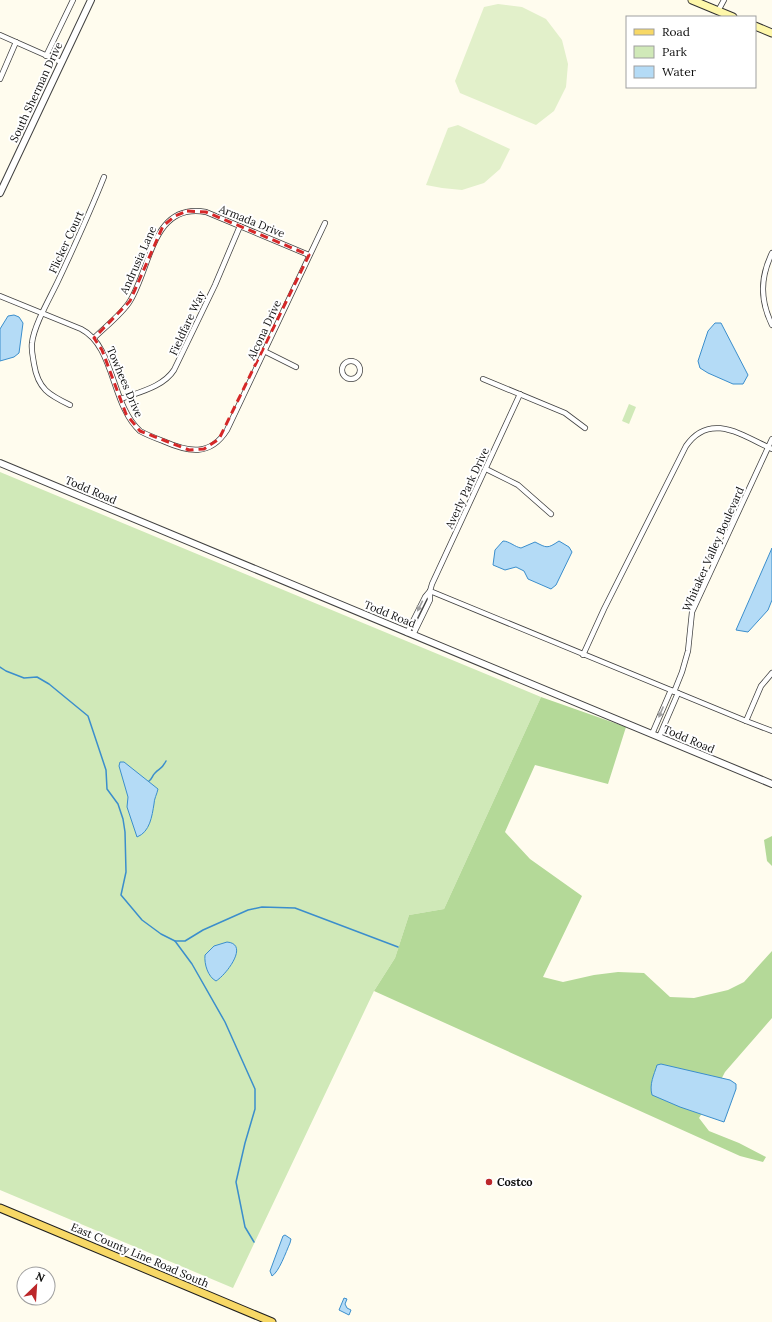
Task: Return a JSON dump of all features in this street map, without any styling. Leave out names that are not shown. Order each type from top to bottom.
[{"type":"main road","points":[[692,0],[730,16]]},
{"type":"main road","points":[[756,26],[772,33]]},
{"type":"main road","name":"East County Line Road South","points":[[0,1208],[272,1322]]},
{"type":"street","points":[[46,56],[73,0]]},
{"type":"street","name":"South Sherman Drive","points":[[0,192],[91,0]]},
{"type":"street","points":[[718,11],[724,0]]},
{"type":"street","points":[[0,35],[61,62]]},
{"type":"street","points":[[0,79],[16,42]]},
{"type":"street","name":"Flicker Court","points":[[70,405],[48,393],[41,385],[36,376],[32,344],[34,334],[80,235],[104,177]]},
{"type":"street","name":"Armada Drive","points":[[186,212],[196,210],[206,212],[309,255]]},
{"type":"street","name":"Andrusia Lane","points":[[94,338],[130,301],[163,226],[175,216],[186,212]]},
{"type":"street","name":"Alcona Drive","points":[[216,442],[227,430],[324,223]]},
{"type":"street","name":"Fieldfare Way","points":[[121,399],[161,384],[172,373],[215,285],[240,226]]},
{"type":"street","points":[[772,253],[765,271],[762,287],[765,307],[772,325]]},
{"type":"street","name":"Towhees Drive","points":[[0,296],[81,329],[94,338],[102,350],[130,421],[140,430],[178,448],[189,450],[204,449],[216,442]]},
{"type":"street","points":[[264,351],[296,367]]},
{"type":"street","points":[[483,379],[566,413],[585,428]]},
{"type":"street","name":"Averly Park Drive","points":[[410,634],[430,600],[430,590],[432,584],[520,394]]},
{"type":"street","points":[[583,655],[604,609],[686,446],[692,437],[702,430],[715,427],[725,428],[770,448]]},
{"type":"street","name":"Whitaker Valley Boulevard","points":[[659,737],[688,651],[692,612],[770,448],[772,439]]},
{"type":"street","name":"Todd Road","points":[[0,463],[772,784]]},
{"type":"street","points":[[486,469],[518,485],[551,514]]},
{"type":"street","points":[[430,590],[583,655],[772,731]]},
{"type":"street","points":[[746,721],[761,686],[772,673]]},
{"type":"street","name":"Whitaker Valley Boulevard","points":[[652,734],[674,692]]},
{"type":"highlighted area","points":[[187,211],[206,212],[309,255],[219,439],[204,449],[189,450],[140,431],[126,414],[102,350],[94,338],[130,301],[163,226],[175,216]]},
{"type":"green space","points":[[498,4],[522,7],[546,19],[562,40],[568,64],[566,87],[554,111],[536,125],[460,93],[455,81],[484,7]]},
{"type":"green space","points":[[458,125],[510,149],[500,169],[484,183],[462,190],[426,185],[448,128]]},
{"type":"green space","points":[[629,404],[636,407],[629,424],[622,421]]},
{"type":"green space","points":[[0,472],[541,697],[444,909],[409,915],[395,958],[374,991],[233,1288],[0,1190]]},
{"type":"green space","points":[[541,697],[626,727],[608,784],[535,765],[505,832],[530,859],[582,896],[543,977],[563,982],[594,975],[618,972],[644,973],[670,997],[694,998],[728,990],[744,982],[772,951],[772,1018],[725,1072],[699,1118],[709,1131],[739,1143],[766,1157],[763,1162],[740,1156],[374,991],[395,958],[409,915],[444,909]]},
{"type":"green space","points":[[772,836],[772,866],[767,861],[764,840]]},
{"type":"water","points":[[14,315],[19,317],[23,323],[19,353],[14,357],[0,361],[0,329],[8,316]]},
{"type":"water","points":[[715,323],[721,323],[748,375],[743,384],[733,384],[700,368],[698,361],[708,331]]},
{"type":"water","points":[[503,541],[521,548],[535,542],[547,547],[559,541],[569,547],[572,552],[556,585],[551,589],[528,579],[524,571],[516,567],[505,570],[493,565],[495,550]]},
{"type":"water","points":[[772,548],[772,600],[768,610],[748,632],[736,630]]},
{"type":"water","points":[[120,762],[124,762],[158,789],[148,828],[137,837],[127,807],[128,797],[119,766]]},
{"type":"water","points":[[227,942],[234,944],[236,954],[230,967],[216,981],[211,977],[207,970],[205,955],[214,946]]},
{"type":"water","points":[[661,1064],[730,1080],[736,1084],[736,1089],[724,1122],[680,1107],[652,1095],[652,1080],[657,1065]]},
{"type":"water","points":[[285,1235],[291,1239],[290,1243],[280,1266],[272,1276],[270,1271],[283,1236]]},
{"type":"water","points":[[344,1298],[347,1299],[345,1304],[347,1308],[351,1310],[349,1315],[339,1310]]},
{"type":"waterway","points":[[0,667],[24,678],[37,677],[49,684],[88,716],[106,770],[107,789],[118,804],[123,819],[125,832],[126,872],[121,895],[142,920],[161,934],[175,941],[185,941],[203,930],[248,910],[262,907],[295,908],[398,947]]},
{"type":"waterway","points":[[149,781],[166,761]]},
{"type":"waterway","points":[[175,941],[192,964],[225,1022],[255,1089],[255,1109],[236,1182],[245,1227],[254,1242]]},
{"type":"place","name":"Costco","points":[[489,1182]]}]
